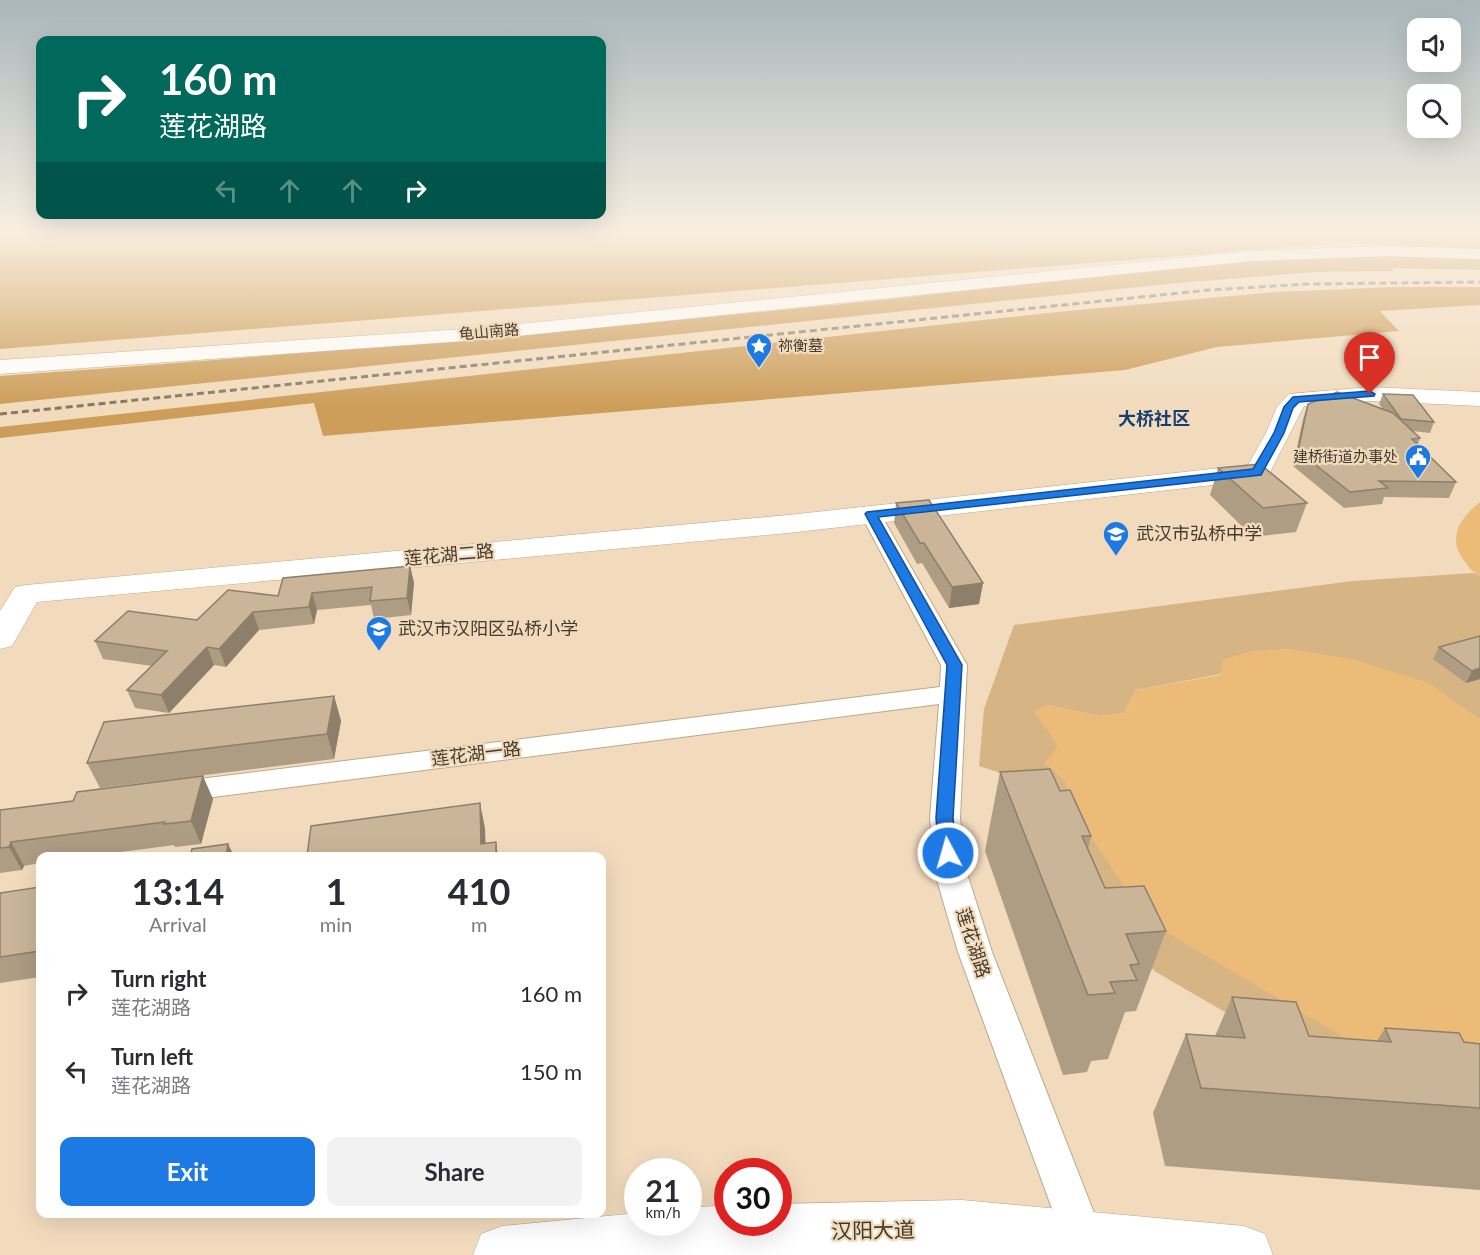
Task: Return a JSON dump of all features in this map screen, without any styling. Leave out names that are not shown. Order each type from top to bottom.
[{"type":"main road","name":"龟山南路","points":[[0,361],[464,328],[873,290]]},
{"type":"main road","name":"龟山南路","points":[[0,367],[479,334],[919,290]]},
{"type":"main road","points":[[871,514],[1257,472],[1279,433],[1289,407],[1297,399],[1370,394],[1480,399]]},
{"type":"main road","name":"莲花湖二路","points":[[0,639],[26,594],[871,514]]},
{"type":"main road","name":"汉阳大道","points":[[502,1255],[729,1244],[962,1229],[1244,1255]]},
{"type":"street","name":"莲花湖路","points":[[871,514],[954,665],[945,818],[950,870],[975,952],[1084,1241]]},
{"type":"street","name":"莲花湖一路","points":[[155,794],[952,694]]},
{"type":"shaded area","points":[[0,290],[754,290],[0,349]]},
{"type":"shaded area","points":[[976,290],[1113,290],[0,404],[0,376],[527,334]]},
{"type":"shaded area","points":[[1480,290],[1480,305],[1380,311],[1399,331],[1217,347],[1125,370],[323,436],[314,403],[0,438],[0,427],[1057,312],[1274,292]]},
{"type":"shaded area","points":[[1480,502],[1480,576],[1472,571],[1458,551],[1456,535],[1467,514]]},
{"type":"shaded area","points":[[1473,573],[1480,576],[1480,720],[1428,683],[1290,649],[1250,652],[1224,660],[1221,674],[1136,690],[1124,713],[1100,716],[1048,705],[1058,747],[1045,763],[1065,780],[1076,814],[1365,1050],[1330,1073],[1156,972],[1097,918],[1032,783],[979,766],[984,709],[1014,625],[1353,581]]},
{"type":"shaded area","points":[[1290,649],[1352,659],[1429,683],[1480,720],[1480,1087],[1365,1050],[1147,921],[1076,814],[1065,780],[1045,763],[1058,746],[1034,711],[1048,705],[1100,716],[1124,713],[1136,690],[1221,675],[1224,660],[1250,652]]},
{"type":"building","points":[[1337,392],[1393,413],[1420,438],[1412,439],[1456,482],[1379,481],[1388,488],[1350,492],[1298,451],[1308,404]]},
{"type":"building","points":[[1383,394],[1413,395],[1434,422],[1401,419]]},
{"type":"building","points":[[1260,464],[1307,503],[1263,508],[1218,468]]},
{"type":"building","points":[[929,500],[983,583],[952,587],[924,543],[920,543],[896,503]]},
{"type":"building","points":[[410,566],[407,598],[370,601],[372,587],[312,593],[309,607],[253,612],[219,649],[207,647],[161,695],[127,690],[167,651],[95,641],[128,611],[197,620],[228,590],[278,596],[283,578]]},
{"type":"building","points":[[1480,636],[1480,668],[1472,671],[1439,647]]},
{"type":"building","points":[[334,696],[327,734],[87,763],[104,722]]},
{"type":"building","points":[[1050,769],[1060,791],[1070,790],[1091,836],[1082,836],[1105,888],[1144,886],[1166,931],[1126,934],[1139,964],[1130,965],[1137,980],[1110,982],[1115,993],[1088,995],[1000,772]]},
{"type":"building","points":[[203,776],[191,821],[164,824],[165,822],[11,842],[9,847],[0,848],[0,810],[73,801],[77,792]]},
{"type":"building","points":[[480,803],[481,844],[496,842],[496,852],[308,852],[311,826]]},
{"type":"building","points":[[228,844],[227,852],[191,852],[192,849]]},
{"type":"building","points":[[36,888],[36,952],[0,957],[0,893]]},
{"type":"building","points":[[1232,997],[1296,1002],[1309,1036],[1391,1042],[1385,1028],[1459,1033],[1464,1042],[1480,1044],[1480,1108],[1201,1088],[1186,1034],[1245,1038]]},
{"type":"railway","points":[[0,414],[1216,290]]},
{"type":"place","name":"祢衡墓","points":[[759,369]]},
{"type":"place","name":"建桥街道办事处","points":[[1418,480]]},
{"type":"place","name":"武汉市弘桥中学","points":[[1116,557]]},
{"type":"place","name":"武汉市汉阳区弘桥小学","points":[[379,652]]},
{"type":"district","name":"大桥社区","points":[[1154,419]]},
{"type":"route","points":[[948,853],[945,818],[954,665],[871,514],[1257,472],[1279,433],[1289,407],[1297,399],[1370,394]]}]
